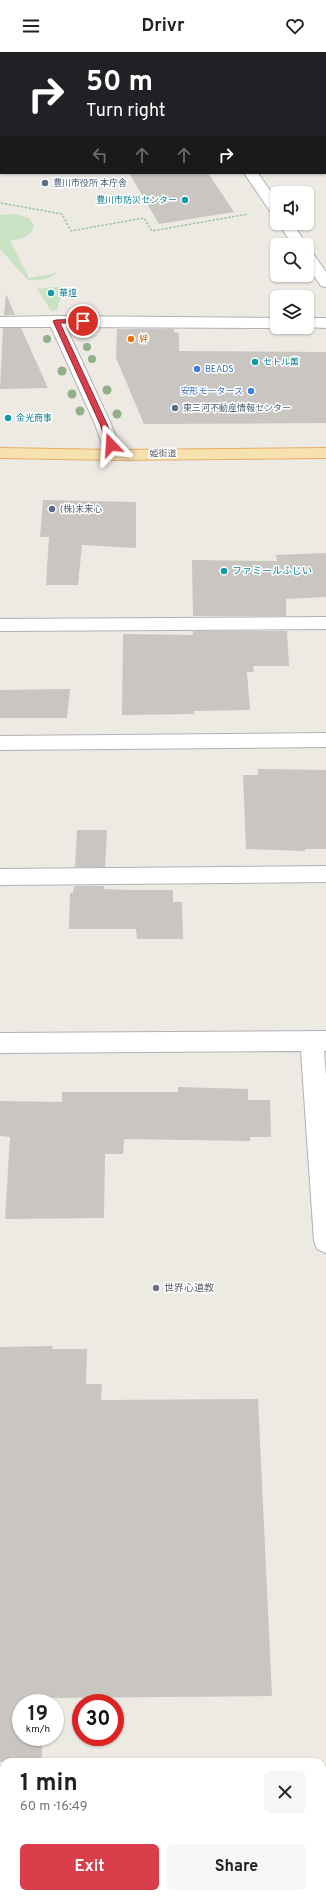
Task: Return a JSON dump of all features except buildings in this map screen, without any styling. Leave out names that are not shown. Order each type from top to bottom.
[{"type":"main road","name":"姫街道","points":[[0,453],[114,455],[326,452]]},
{"type":"street","points":[[252,174],[270,201]]},
{"type":"street","points":[[314,265],[325,280]]},
{"type":"street","points":[[56,321],[103,424],[114,455]]},
{"type":"street","points":[[0,322],[270,323]]},
{"type":"street","points":[[314,323],[326,323]]},
{"type":"street","points":[[0,625],[326,623]]},
{"type":"street","points":[[0,743],[326,740]]},
{"type":"street","points":[[0,877],[326,874]]},
{"type":"street","points":[[0,1043],[319,1041],[326,1241]]},
{"type":"path","points":[[1,202],[62,214],[71,231],[144,218],[152,231],[251,213]]},
{"type":"green space","points":[[15,214],[29,218],[34,225],[29,235],[10,241],[29,278],[57,273],[43,280],[28,280],[0,249],[0,215]]},
{"type":"green space","points":[[64,286],[57,310],[51,311],[37,289]]},
{"type":"place","name":"豊川市役所 本庁舎","points":[[45,183]]},
{"type":"place","name":"豊川市防災センター","points":[[185,200]]},
{"type":"place","name":"華煌","points":[[51,293]]},
{"type":"place","name":"絆","points":[[131,339]]},
{"type":"place","name":"セトル薫","points":[[255,362]]},
{"type":"place","name":"BEADS","points":[[197,369]]},
{"type":"place","name":"安形モータース","points":[[251,391]]},
{"type":"place","name":"東三河不動産情報センター","points":[[175,408]]},
{"type":"place","name":"金光商事","points":[[8,418]]},
{"type":"place","name":"(株)未来心","points":[[52,509]]},
{"type":"place","name":"ファミールふじい","points":[[224,571]]},
{"type":"place","name":"世界心道教","points":[[156,1288]]},
{"type":"route","points":[[83,321],[56,321],[103,424],[111,445]]}]
